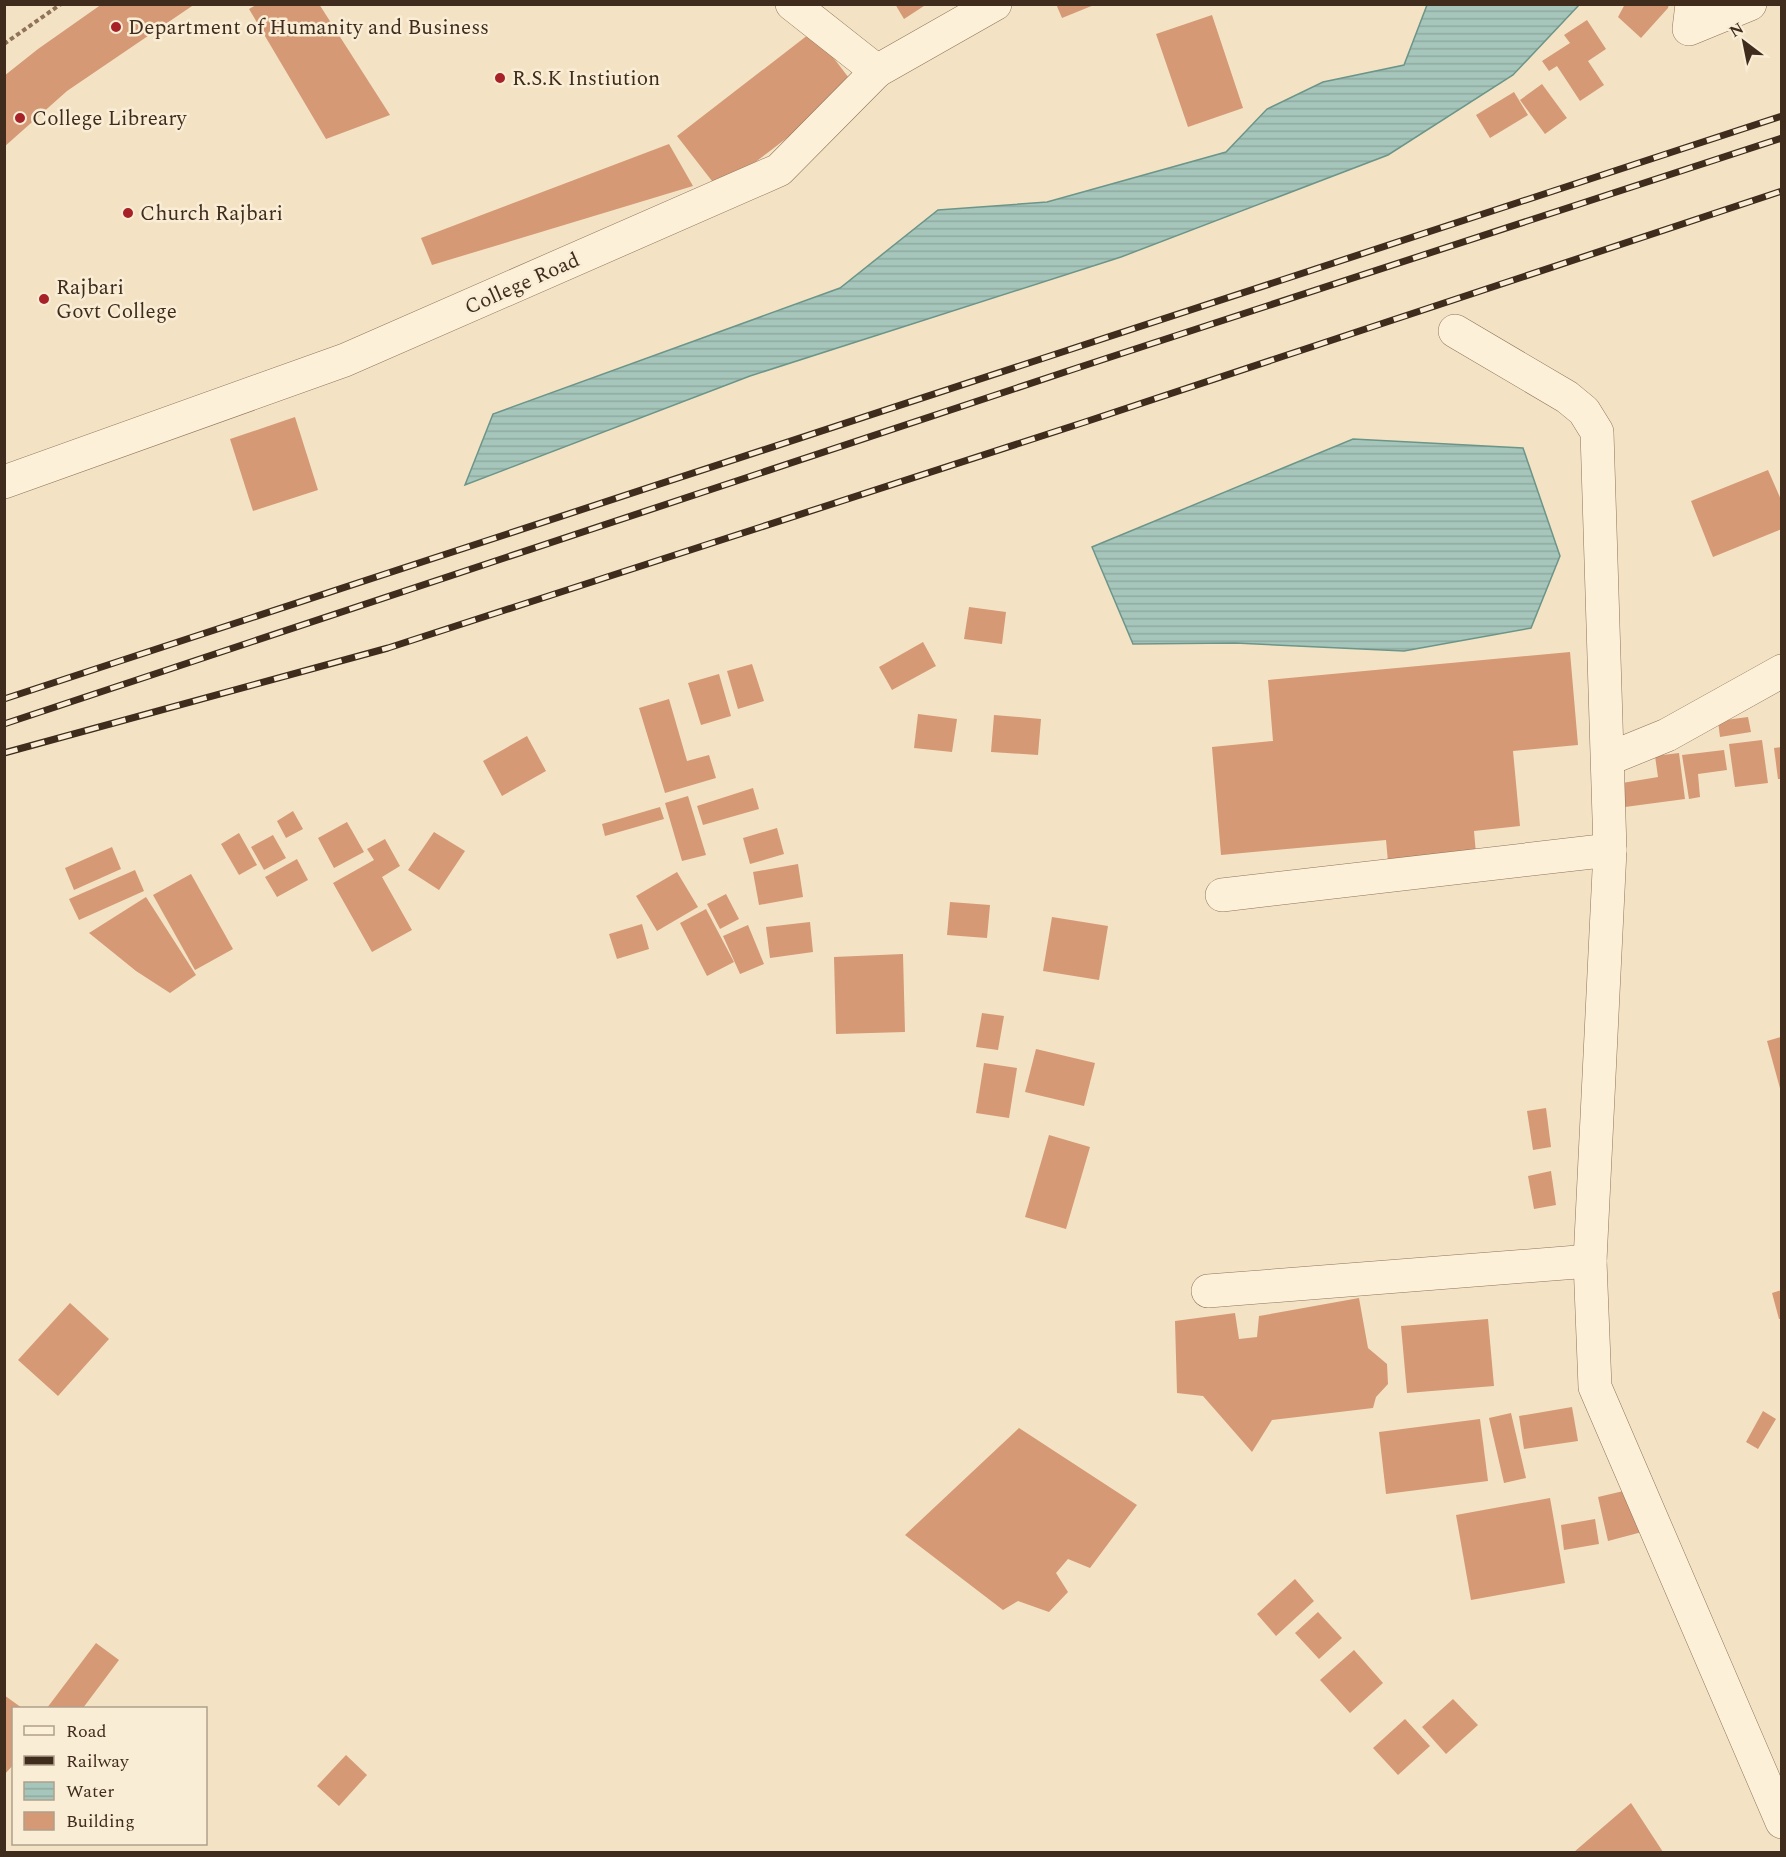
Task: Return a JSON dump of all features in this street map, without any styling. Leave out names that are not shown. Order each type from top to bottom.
[{"type":"street","points":[[792,4],[877,71]]},
{"type":"street","name":"College Road","points":[[4,483],[345,360],[779,170],[877,71],[995,4]]},
{"type":"street","points":[[1692,4],[1689,29],[1750,4]]},
{"type":"street","points":[[1455,331],[1567,397],[1584,411],[1597,432],[1610,850],[1590,1261],[1595,1387],[1782,1822]]},
{"type":"street","points":[[1608,759],[1667,735],[1782,671]]},
{"type":"street","points":[[1222,895],[1610,850]]},
{"type":"street","points":[[1208,1291],[1590,1261]]},
{"type":"path","points":[[4,44],[61,4]]},
{"type":"water","points":[[1427,5],[1579,5],[1513,75],[1388,155],[1121,257],[750,376],[465,485],[493,414],[840,288],[938,210],[1047,202],[1226,152],[1267,109],[1323,82],[1404,65]]},
{"type":"water","points":[[1353,439],[1523,448],[1560,556],[1531,628],[1404,651],[1235,643],[1133,644],[1092,547]]},
{"type":"building","name":"Department of Humanity and Business","points":[[102,4],[195,4],[67,91],[4,147],[4,76]]},
{"type":"building","points":[[258,4],[319,4],[390,115],[326,139],[249,9]]},
{"type":"building","points":[[895,4],[927,4],[904,19]]},
{"type":"building","points":[[1056,4],[1094,4],[1094,5],[1062,18]]},
{"type":"building","points":[[1625,4],[1669,4],[1641,38],[1618,17]]},
{"type":"building","points":[[1212,15],[1243,108],[1188,127],[1156,34]]},
{"type":"building","points":[[1587,20],[1606,49],[1588,61],[1604,85],[1580,101],[1557,66],[1549,71],[1542,61],[1570,43],[1564,35]]},
{"type":"building","points":[[813,31],[855,86],[719,190],[677,136]]},
{"type":"building","points":[[1542,84],[1567,118],[1545,134],[1520,100]]},
{"type":"building","points":[[1514,92],[1528,115],[1490,138],[1476,115]]},
{"type":"building","points":[[669,144],[693,186],[432,265],[421,238]]},
{"type":"building","points":[[295,417],[318,490],[253,511],[230,439]]},
{"type":"building","points":[[1768,470],[1782,502],[1782,529],[1713,557],[1691,501]]},
{"type":"building","points":[[969,607],[1006,612],[1002,644],[964,639]]},
{"type":"building","points":[[923,642],[936,666],[892,690],[879,667]]},
{"type":"building","points":[[1570,652],[1578,745],[1513,751],[1520,826],[1474,831],[1476,854],[1388,862],[1386,840],[1221,855],[1212,747],[1273,741],[1268,680]]},
{"type":"building","points":[[752,664],[764,701],[738,709],[727,671]]},
{"type":"building","points":[[719,674],[731,716],[701,725],[688,683]]},
{"type":"building","points":[[669,699],[687,761],[709,755],[716,778],[665,793],[639,708]]},
{"type":"building","points":[[918,714],[957,719],[952,752],[914,748]]},
{"type":"building","points":[[994,715],[1041,719],[1038,755],[991,752]]},
{"type":"building","points":[[1748,717],[1751,732],[1720,737],[1718,721]]},
{"type":"building","points":[[527,736],[546,771],[502,796],[483,761]]},
{"type":"building","points":[[1762,740],[1768,783],[1735,787],[1729,744]]},
{"type":"building","points":[[1782,747],[1782,779],[1778,779],[1774,748]]},
{"type":"building","points":[[1724,750],[1727,770],[1698,774],[1700,797],[1689,799],[1682,755]]},
{"type":"building","points":[[1679,753],[1685,799],[1625,807],[1622,783],[1658,777],[1655,756]]},
{"type":"building","points":[[753,788],[759,809],[703,825],[697,806]]},
{"type":"building","points":[[688,796],[706,855],[682,861],[665,803]]},
{"type":"building","points":[[660,807],[664,819],[605,836],[602,824]]},
{"type":"building","points":[[293,811],[303,829],[286,838],[277,821]]},
{"type":"building","points":[[347,822],[364,852],[334,868],[318,838]]},
{"type":"building","points":[[777,828],[784,854],[750,864],[743,838]]},
{"type":"building","points":[[434,832],[465,851],[439,890],[408,870]]},
{"type":"building","points":[[239,833],[257,865],[239,875],[221,844]]},
{"type":"building","points":[[273,835],[286,858],[264,870],[251,847]]},
{"type":"building","points":[[385,839],[400,866],[382,877],[412,930],[372,952],[333,883],[374,860],[367,849]]},
{"type":"building","points":[[112,847],[121,869],[74,890],[65,868]]},
{"type":"building","points":[[297,859],[308,880],[277,897],[265,877]]},
{"type":"building","points":[[798,864],[803,897],[759,905],[753,872]]},
{"type":"building","points":[[135,870],[144,891],[79,920],[69,899]]},
{"type":"building","points":[[677,872],[698,907],[657,931],[636,896]]},
{"type":"building","points":[[191,874],[233,949],[195,970],[153,895]]},
{"type":"building","points":[[726,894],[739,919],[720,929],[707,904]]},
{"type":"building","points":[[146,897],[196,975],[170,993],[136,971],[89,933]]},
{"type":"building","points":[[950,902],[990,905],[987,938],[947,935]]},
{"type":"building","points":[[706,909],[734,962],[707,976],[680,923]]},
{"type":"building","points":[[1052,917],[1108,926],[1099,980],[1043,971]]},
{"type":"building","points":[[810,922],[813,952],[770,958],[766,927]]},
{"type":"building","points":[[642,924],[649,949],[617,959],[609,934]]},
{"type":"building","points":[[748,925],[764,964],[740,974],[723,936]]},
{"type":"building","points":[[903,954],[905,1032],[836,1034],[834,957]]},
{"type":"building","points":[[982,1013],[1004,1016],[998,1050],[976,1047]]},
{"type":"building","points":[[1781,1037],[1782,1092],[1767,1041]]},
{"type":"building","points":[[1036,1049],[1095,1063],[1084,1106],[1025,1092]]},
{"type":"building","points":[[984,1063],[1017,1068],[1009,1118],[976,1113]]},
{"type":"building","points":[[1546,1108],[1551,1147],[1533,1150],[1527,1111]]},
{"type":"building","points":[[1049,1135],[1090,1147],[1066,1229],[1025,1217]]},
{"type":"building","points":[[1551,1171],[1556,1205],[1534,1209],[1528,1176]]},
{"type":"building","points":[[1782,1290],[1782,1319],[1779,1319],[1772,1293]]},
{"type":"building","points":[[1359,1298],[1368,1348],[1387,1364],[1388,1384],[1376,1397],[1373,1408],[1272,1420],[1252,1452],[1203,1396],[1177,1393],[1175,1321],[1235,1313],[1239,1339],[1257,1337],[1259,1316]]},
{"type":"building","points":[[70,1303],[109,1339],[58,1396],[18,1360]]},
{"type":"building","points":[[1488,1319],[1494,1386],[1407,1393],[1401,1326]]},
{"type":"building","points":[[1572,1407],[1578,1441],[1524,1449],[1519,1416]]},
{"type":"building","points":[[1763,1411],[1776,1419],[1758,1449],[1746,1442]]},
{"type":"building","points":[[1511,1413],[1526,1478],[1504,1483],[1489,1418]]},
{"type":"building","points":[[1480,1419],[1488,1481],[1386,1494],[1379,1432]]},
{"type":"building","points":[[1019,1428],[1137,1505],[1090,1568],[1068,1559],[1056,1573],[1068,1592],[1049,1612],[1018,1601],[1003,1610],[905,1535]]},
{"type":"building","points":[[1632,1489],[1642,1532],[1608,1541],[1598,1497]]},
{"type":"building","points":[[1550,1498],[1565,1583],[1471,1600],[1456,1515]]},
{"type":"building","points":[[1595,1519],[1599,1544],[1564,1550],[1561,1525]]},
{"type":"building","points":[[1295,1579],[1314,1601],[1276,1636],[1257,1614]]},
{"type":"building","points":[[1318,1612],[1342,1638],[1319,1659],[1295,1633]]},
{"type":"building","points":[[96,1643],[119,1660],[84,1707],[48,1707]]},
{"type":"building","points":[[1354,1650],[1383,1683],[1350,1713],[1320,1680]]},
{"type":"building","points":[[4,1695],[21,1707],[12,1707],[12,1766],[4,1775]]},
{"type":"building","points":[[1453,1699],[1478,1725],[1446,1754],[1422,1727]]},
{"type":"building","points":[[1405,1719],[1430,1746],[1398,1775],[1373,1748]]},
{"type":"building","points":[[346,1755],[367,1775],[339,1806],[317,1786]]},
{"type":"building","points":[[1631,1803],[1663,1852],[1574,1852]]},
{"type":"railway","points":[[4,699],[1782,116]]},
{"type":"railway","points":[[4,724],[1080,367],[1782,138]]},
{"type":"railway","points":[[4,753],[388,648],[1085,422],[1782,191]]},
{"type":"place","name":"Department of Humanity and Business","points":[[116,27]]},
{"type":"place","name":"R.S.K Instiution","points":[[500,78]]},
{"type":"place","name":"College Libreary","points":[[20,118]]},
{"type":"place","name":"Church Rajbari","points":[[128,213]]},
{"type":"place","name":"Rajbari Govt College","points":[[44,299]]}]
